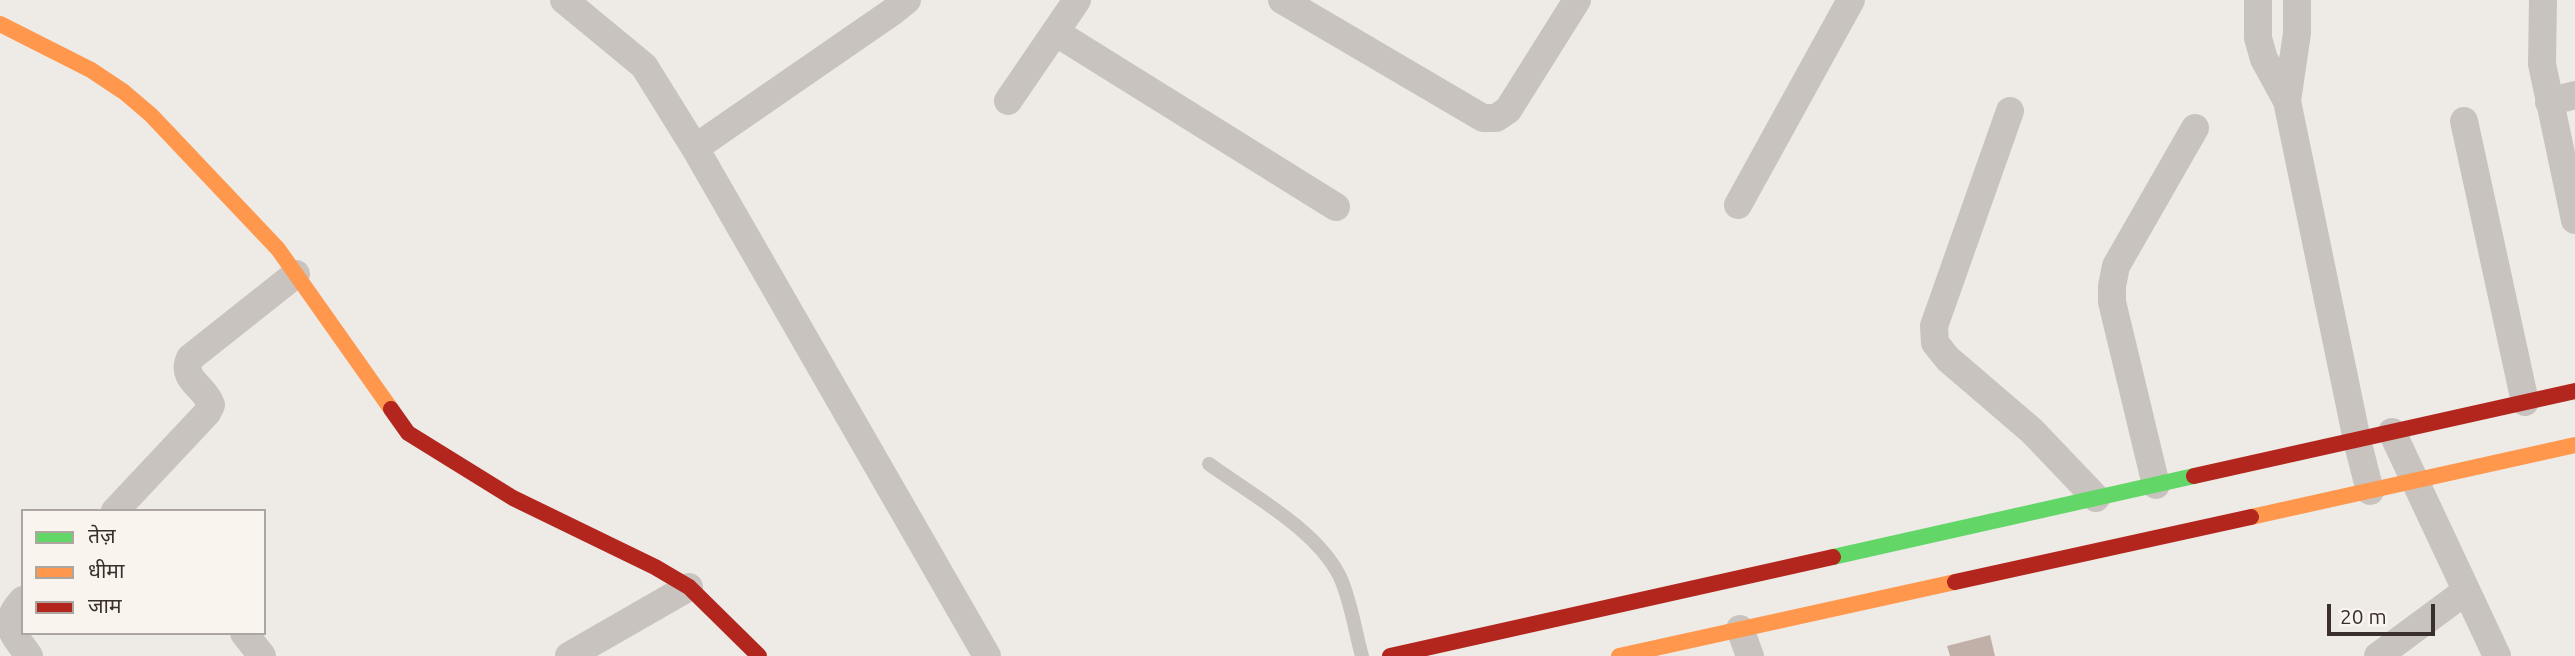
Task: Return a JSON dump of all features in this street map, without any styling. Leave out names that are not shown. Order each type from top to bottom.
[{"type":"street","points":[[564,0],[643,66],[695,148],[987,656]]},
{"type":"street","points":[[695,148],[907,0]]},
{"type":"street","points":[[1008,101],[1077,0]]},
{"type":"street","points":[[1282,0],[1483,118],[1496,118],[1508,110],[1577,0]]},
{"type":"street","points":[[1738,205],[1851,0]]},
{"type":"street","points":[[2258,0],[2258,38],[2264,59],[2287,101],[2370,491]]},
{"type":"street","points":[[2287,101],[2297,33],[2297,0]]},
{"type":"street","points":[[2543,0],[2542,64],[2562,99],[2575,220]]},
{"type":"street","points":[[0,24],[91,70],[142,107],[278,248],[408,433],[513,498],[655,567],[689,587],[760,656]]},
{"type":"street","points":[[1055,32],[1336,207]]},
{"type":"street","points":[[2010,111],[1934,326],[1935,343],[1948,359],[2032,431],[2096,498]]},
{"type":"street","points":[[2464,121],[2525,402]]},
{"type":"street","points":[[2156,485],[2112,302],[2112,286],[2116,266],[2195,128]]},
{"type":"street","points":[[116,509],[211,405],[209,398],[189,377],[186,367],[190,358],[296,274]]},
{"type":"street","points":[[1390,656],[1799,571],[2096,498],[2575,391]]},
{"type":"street","points":[[2392,432],[2497,656]]},
{"type":"street","points":[[1619,656],[1740,629],[1809,608],[2415,482],[2575,445]]},
{"type":"street","points":[[569,656],[689,587]]},
{"type":"street","points":[[2378,656],[2466,591]]},
{"type":"street","points":[[21,602],[12,611],[8,622],[29,656]]},
{"type":"street","points":[[1740,629],[1750,656]]},
{"type":"street","points":[[246,635],[262,656]]},
{"type":"lane","points":[[1209,464],[1309,536],[1327,555],[1341,579],[1362,656]]},
{"type":"building","points":[[1990,635],[1995,656],[1950,656],[1947,646]]},
{"type":"traffic: fast","points":[[1833,557],[2194,476]]},
{"type":"traffic: slow","points":[[0,24],[91,70],[124,92],[151,115],[278,249],[391,409]]},
{"type":"traffic: slow","points":[[2251,517],[2575,445]]},
{"type":"traffic: slow","points":[[1619,656],[1955,582]]},
{"type":"traffic: jam","points":[[2194,476],[2575,391]]},
{"type":"traffic: jam","points":[[391,409],[408,433],[513,498],[655,567],[689,587],[759,656]]},
{"type":"traffic: jam","points":[[1955,582],[2251,517]]},
{"type":"traffic: jam","points":[[1390,656],[1833,557]]}]
